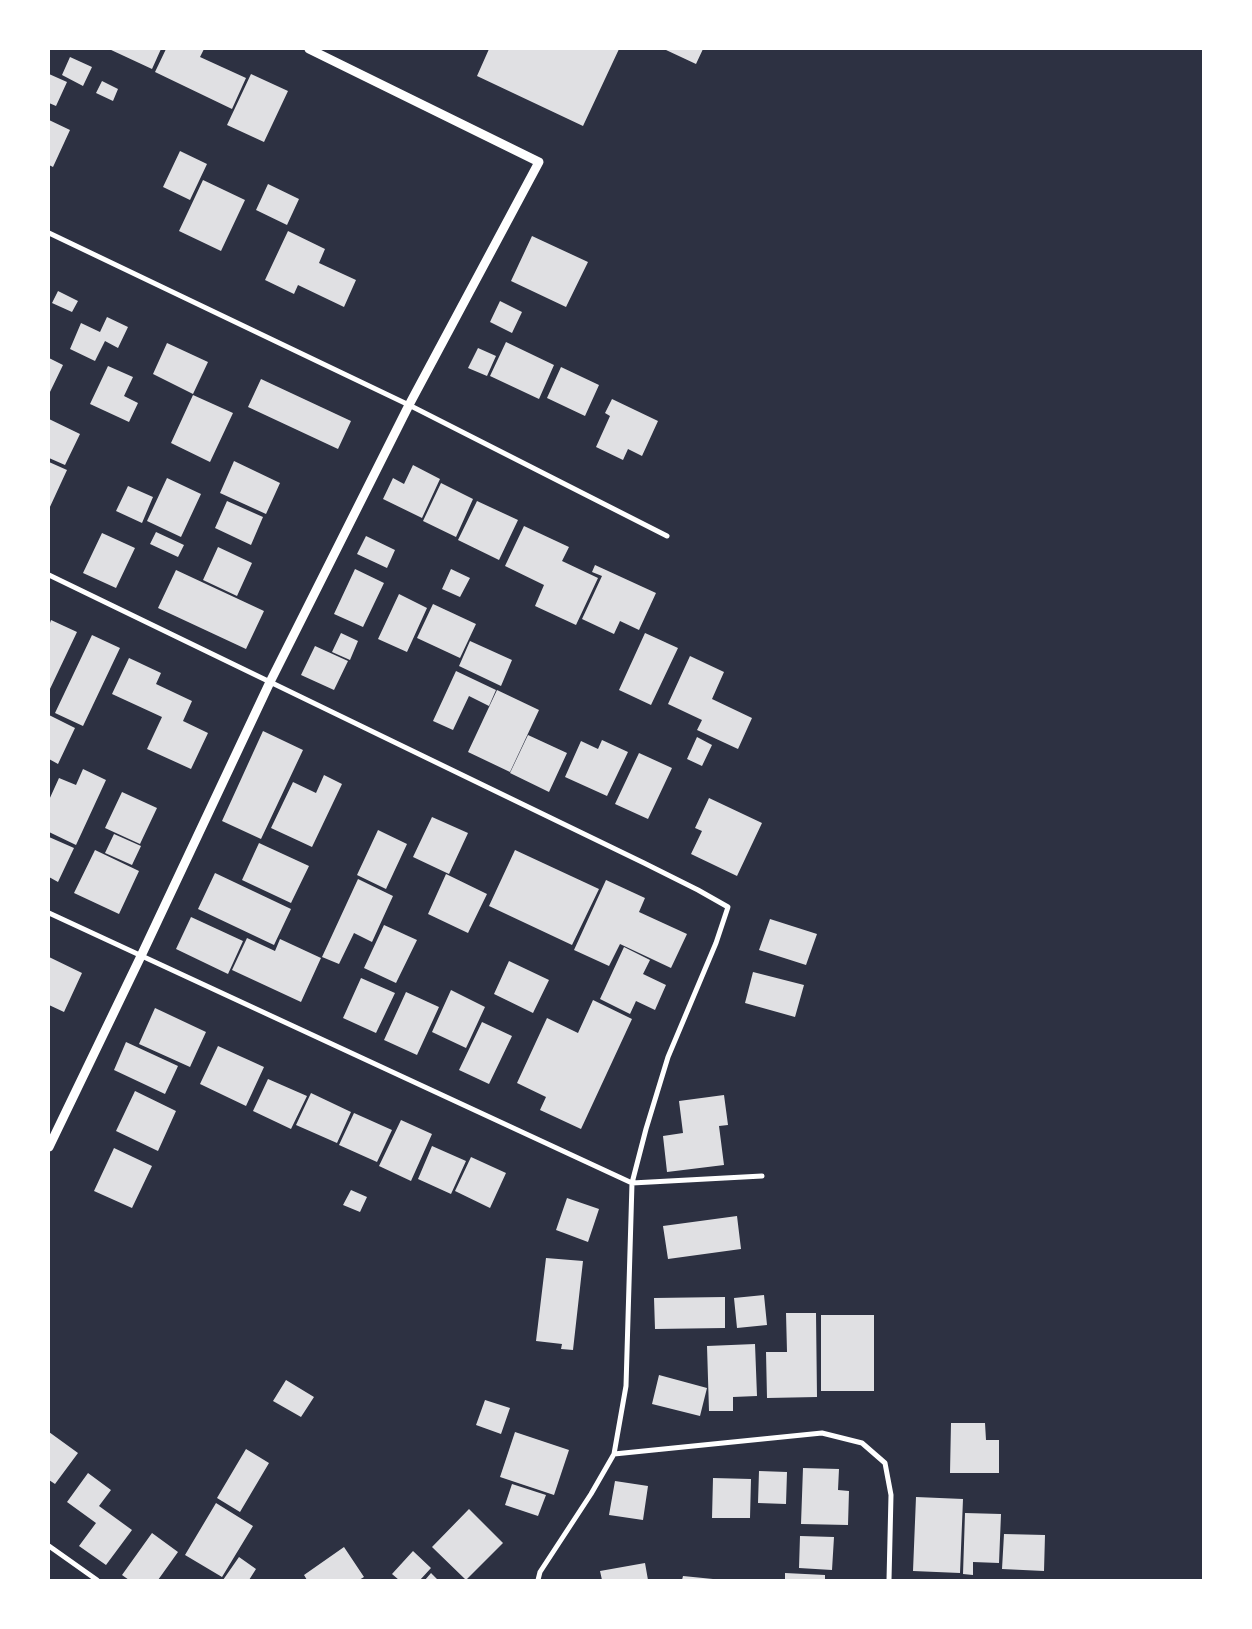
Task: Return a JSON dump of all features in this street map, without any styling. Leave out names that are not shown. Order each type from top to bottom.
[{"type":"street","points":[[49,1147],[142,956],[270,682],[409,405],[539,162],[309,49]]},
{"type":"street","points":[[49,232],[409,405],[667,536]]},
{"type":"street","points":[[49,575],[652,867],[698,890],[728,908],[716,943],[668,1056],[632,1183],[626,1386],[614,1454],[591,1494],[540,1572],[538,1580]]},
{"type":"street","points":[[49,913],[632,1183],[762,1176]]},
{"type":"street","points":[[614,1454],[822,1433],[862,1443],[885,1463],[891,1494],[889,1580]]},
{"type":"street","points":[[49,1546],[97,1580]]},
{"type":"building","points":[[109,49],[161,49],[152,69]]},
{"type":"building","points":[[166,49],[204,49],[200,57],[246,78],[232,109],[155,72]]},
{"type":"building","points":[[489,49],[619,49],[583,126],[477,76]]},
{"type":"building","points":[[667,49],[703,49],[696,64]]},
{"type":"building","points":[[70,57],[92,67],[83,86],[62,75]]},
{"type":"building","points":[[49,74],[67,82],[56,106],[49,103]]},
{"type":"building","points":[[251,74],[288,91],[264,142],[227,125]]},
{"type":"building","points":[[102,81],[118,89],[113,101],[96,93]]},
{"type":"building","points":[[49,120],[70,130],[53,167],[49,165]]},
{"type":"building","points":[[180,151],[207,164],[190,200],[163,187]]},
{"type":"building","points":[[203,180],[245,200],[221,251],[179,231]]},
{"type":"building","points":[[268,184],[299,199],[287,225],[256,210]]},
{"type":"building","points":[[288,231],[325,249],[319,263],[356,280],[344,307],[298,285],[294,294],[265,280]]},
{"type":"building","points":[[532,236],[588,262],[566,307],[511,281]]},
{"type":"building","points":[[58,291],[78,301],[72,312],[52,303]]},
{"type":"building","points":[[500,301],[522,312],[512,333],[490,322]]},
{"type":"building","points":[[107,317],[128,327],[118,348],[105,341],[95,361],[70,349],[81,323],[100,332]]},
{"type":"building","points":[[506,342],[554,365],[539,399],[490,376]]},
{"type":"building","points":[[167,343],[208,362],[193,394],[153,374]]},
{"type":"building","points":[[478,348],[496,356],[487,376],[468,368]]},
{"type":"building","points":[[49,358],[63,365],[49,394]]},
{"type":"building","points":[[108,366],[133,377],[124,396],[138,403],[129,422],[90,404]]},
{"type":"building","points":[[561,367],[599,385],[585,416],[547,398]]},
{"type":"building","points":[[261,379],[351,421],[338,449],[248,407]]},
{"type":"building","points":[[193,395],[233,413],[210,462],[171,443]]},
{"type":"building","points":[[612,399],[658,421],[642,456],[628,449],[623,460],[596,447],[610,416],[605,413]]},
{"type":"building","points":[[49,419],[80,434],[65,465],[49,458]]},
{"type":"building","points":[[234,461],[280,483],[266,514],[220,493]]},
{"type":"building","points":[[49,462],[67,470],[49,509]]},
{"type":"building","points":[[413,465],[440,479],[422,518],[383,499],[393,478],[404,484]]},
{"type":"building","points":[[167,478],[201,494],[181,537],[147,521]]},
{"type":"building","points":[[441,483],[473,499],[456,537],[423,521]]},
{"type":"building","points":[[128,486],[153,497],[142,523],[116,511]]},
{"type":"building","points":[[227,501],[263,517],[251,545],[215,528]]},
{"type":"building","points":[[477,501],[518,520],[499,560],[458,540]]},
{"type":"building","points":[[524,526],[569,547],[562,561],[598,578],[576,625],[535,606],[544,585],[505,566]]},
{"type":"building","points":[[156,532],[184,545],[178,557],[150,544]]},
{"type":"building","points":[[102,533],[135,548],[116,588],[83,573]]},
{"type":"building","points":[[366,536],[395,550],[387,568],[357,554]]},
{"type":"building","points":[[218,547],[252,563],[237,596],[203,580]]},
{"type":"building","points":[[595,565],[656,593],[639,630],[620,621],[614,634],[582,619],[602,576],[592,572]]},
{"type":"building","points":[[355,569],[384,583],[363,627],[334,614]]},
{"type":"building","points":[[451,569],[470,578],[460,597],[442,589]]},
{"type":"building","points":[[176,570],[264,611],[246,649],[158,608]]},
{"type":"building","points":[[399,594],[427,608],[407,652],[378,639]]},
{"type":"building","points":[[433,604],[476,624],[460,658],[417,638]]},
{"type":"building","points":[[51,620],[77,632],[49,691],[49,626]]},
{"type":"building","points":[[341,633],[358,641],[350,660],[332,652]]},
{"type":"building","points":[[645,633],[678,648],[651,705],[619,690]]},
{"type":"building","points":[[92,635],[120,648],[83,726],[55,713]]},
{"type":"building","points":[[470,641],[512,660],[501,686],[459,666]]},
{"type":"building","points":[[315,646],[348,661],[334,690],[301,675]]},
{"type":"building","points":[[690,656],[724,672],[712,699],[752,718],[738,749],[697,730],[702,720],[668,704]]},
{"type":"building","points":[[129,658],[161,673],[156,684],[192,701],[183,721],[208,733],[191,769],[147,749],[162,717],[112,694]]},
{"type":"building","points":[[456,671],[496,690],[489,706],[469,696],[453,730],[433,721]]},
{"type":"building","points":[[497,690],[539,710],[510,772],[468,752]]},
{"type":"building","points":[[49,715],[75,728],[58,764],[49,759]]},
{"type":"building","points":[[263,731],[303,750],[261,839],[222,821]]},
{"type":"building","points":[[528,735],[567,753],[549,792],[510,773]]},
{"type":"building","points":[[697,737],[712,745],[702,766],[687,759]]},
{"type":"building","points":[[602,740],[628,752],[607,796],[565,777],[581,741],[598,749]]},
{"type":"building","points":[[639,753],[672,768],[648,819],[615,804]]},
{"type":"building","points":[[83,769],[106,780],[76,845],[49,832],[49,800],[59,778],[76,785]]},
{"type":"building","points":[[324,775],[342,784],[312,847],[271,828],[293,782],[316,793]]},
{"type":"building","points":[[122,792],[157,808],[140,844],[105,828]]},
{"type":"building","points":[[709,798],[762,823],[737,876],[691,854],[702,831],[695,828]]},
{"type":"building","points":[[432,817],[468,833],[449,874],[413,857]]},
{"type":"building","points":[[378,830],[407,844],[386,889],[357,875]]},
{"type":"building","points":[[114,834],[141,846],[132,865],[105,853]]},
{"type":"building","points":[[49,837],[74,848],[58,882],[49,877]]},
{"type":"building","points":[[259,843],[309,866],[291,903],[242,880]]},
{"type":"building","points":[[95,850],[139,871],[119,914],[74,893]]},
{"type":"building","points":[[515,850],[599,889],[572,945],[489,906]]},
{"type":"building","points":[[215,873],[291,909],[274,945],[198,909]]},
{"type":"building","points":[[446,874],[487,894],[468,933],[428,914]]},
{"type":"building","points":[[358,879],[393,896],[372,942],[354,933],[339,964],[322,957]]},
{"type":"building","points":[[606,880],[645,898],[639,912],[687,934],[671,968],[620,944],[609,966],[574,950]]},
{"type":"building","points":[[191,917],[243,941],[228,974],[176,949]]},
{"type":"building","points":[[770,919],[817,934],[806,965],[759,950]]},
{"type":"building","points":[[384,925],[417,940],[396,983],[364,968]]},
{"type":"building","points":[[247,938],[275,951],[280,939],[321,958],[301,1002],[232,970]]},
{"type":"building","points":[[624,947],[650,960],[643,974],[666,985],[655,1010],[636,1001],[630,1014],[600,999]]},
{"type":"building","points":[[49,957],[82,973],[64,1012],[49,1005]]},
{"type":"building","points":[[509,961],[549,980],[533,1013],[494,994]]},
{"type":"building","points":[[753,972],[804,985],[795,1017],[745,1003]]},
{"type":"building","points":[[361,978],[395,993],[376,1033],[343,1018]]},
{"type":"building","points":[[451,990],[485,1007],[466,1048],[432,1032]]},
{"type":"building","points":[[406,992],[439,1007],[417,1055],[384,1040]]},
{"type":"building","points":[[593,1000],[632,1019],[581,1129],[540,1110],[546,1097],[517,1083],[547,1018],[578,1033]]},
{"type":"building","points":[[155,1008],[206,1032],[190,1067],[139,1044]]},
{"type":"building","points":[[482,1022],[512,1036],[489,1084],[459,1070]]},
{"type":"building","points":[[126,1042],[178,1066],[165,1094],[114,1070]]},
{"type":"building","points":[[218,1046],[264,1067],[246,1106],[200,1084]]},
{"type":"building","points":[[268,1079],[307,1096],[291,1129],[253,1111]]},
{"type":"building","points":[[135,1091],[176,1111],[158,1151],[116,1131]]},
{"type":"building","points":[[311,1093],[351,1112],[337,1143],[296,1125]]},
{"type":"building","points":[[724,1095],[728,1125],[719,1126],[724,1165],[667,1172],[663,1136],[683,1133],[679,1101]]},
{"type":"building","points":[[354,1113],[392,1130],[377,1162],[339,1145]]},
{"type":"building","points":[[401,1120],[432,1134],[411,1181],[379,1166]]},
{"type":"building","points":[[432,1146],[466,1161],[451,1194],[418,1179]]},
{"type":"building","points":[[114,1148],[152,1166],[132,1208],[94,1191]]},
{"type":"building","points":[[471,1157],[506,1173],[490,1208],[455,1191]]},
{"type":"building","points":[[351,1190],[367,1197],[360,1212],[343,1205]]},
{"type":"building","points":[[567,1198],[599,1209],[588,1242],[556,1230]]},
{"type":"building","points":[[737,1216],[741,1249],[668,1259],[663,1226]]},
{"type":"building","points":[[546,1258],[583,1261],[573,1350],[561,1349],[562,1344],[536,1341]]},
{"type":"building","points":[[764,1295],[767,1325],[737,1328],[734,1298]]},
{"type":"building","points":[[725,1297],[725,1328],[655,1329],[654,1298]]},
{"type":"building","points":[[786,1313],[816,1313],[817,1397],[767,1398],[766,1352],[787,1352]]},
{"type":"building","points":[[821,1315],[874,1315],[874,1391],[821,1391]]},
{"type":"building","points":[[755,1344],[757,1396],[733,1397],[733,1411],[709,1411],[707,1346]]},
{"type":"building","points":[[659,1375],[707,1388],[700,1416],[652,1404]]},
{"type":"building","points":[[286,1380],[314,1397],[301,1417],[273,1401]]},
{"type":"building","points":[[485,1400],[510,1408],[501,1434],[476,1425]]},
{"type":"building","points":[[951,1423],[985,1423],[986,1440],[999,1440],[999,1473],[950,1473]]},
{"type":"building","points":[[49,1432],[78,1453],[55,1484],[49,1480]]},
{"type":"building","points":[[515,1432],[569,1450],[554,1495],[500,1477]]},
{"type":"building","points":[[246,1449],[269,1463],[240,1512],[217,1498]]},
{"type":"building","points":[[803,1468],[839,1469],[838,1490],[849,1491],[848,1525],[801,1524]]},
{"type":"building","points":[[759,1471],[787,1472],[786,1504],[758,1503]]},
{"type":"building","points":[[88,1473],[111,1490],[99,1506],[132,1530],[106,1565],[79,1546],[96,1523],[67,1502]]},
{"type":"building","points":[[713,1478],[751,1479],[750,1518],[712,1518]]},
{"type":"building","points":[[615,1481],[648,1486],[643,1520],[609,1515]]},
{"type":"building","points":[[512,1484],[546,1495],[538,1516],[505,1505]]},
{"type":"building","points":[[916,1497],[963,1499],[960,1573],[913,1571]]},
{"type":"building","points":[[216,1503],[253,1526],[222,1577],[185,1555]]},
{"type":"building","points":[[469,1509],[503,1543],[466,1580],[432,1547]]},
{"type":"building","points":[[965,1513],[1001,1514],[999,1563],[973,1562],[973,1575],[963,1574]]},
{"type":"building","points":[[152,1533],[178,1552],[158,1580],[129,1580],[122,1575]]},
{"type":"building","points":[[1004,1534],[1045,1535],[1044,1571],[1002,1569]]},
{"type":"building","points":[[800,1536],[834,1537],[832,1570],[799,1568]]},
{"type":"building","points":[[344,1547],[364,1577],[359,1580],[307,1580],[304,1575]]},
{"type":"building","points":[[413,1551],[431,1568],[420,1580],[399,1580],[392,1574]]},
{"type":"building","points":[[239,1557],[256,1569],[249,1580],[223,1580]]},
{"type":"building","points":[[645,1563],[648,1580],[602,1580],[600,1571]]},
{"type":"building","points":[[431,1573],[438,1580],[425,1580]]},
{"type":"building","points":[[785,1573],[825,1575],[825,1580],[785,1580]]},
{"type":"building","points":[[683,1576],[713,1579],[713,1580],[682,1580]]}]
